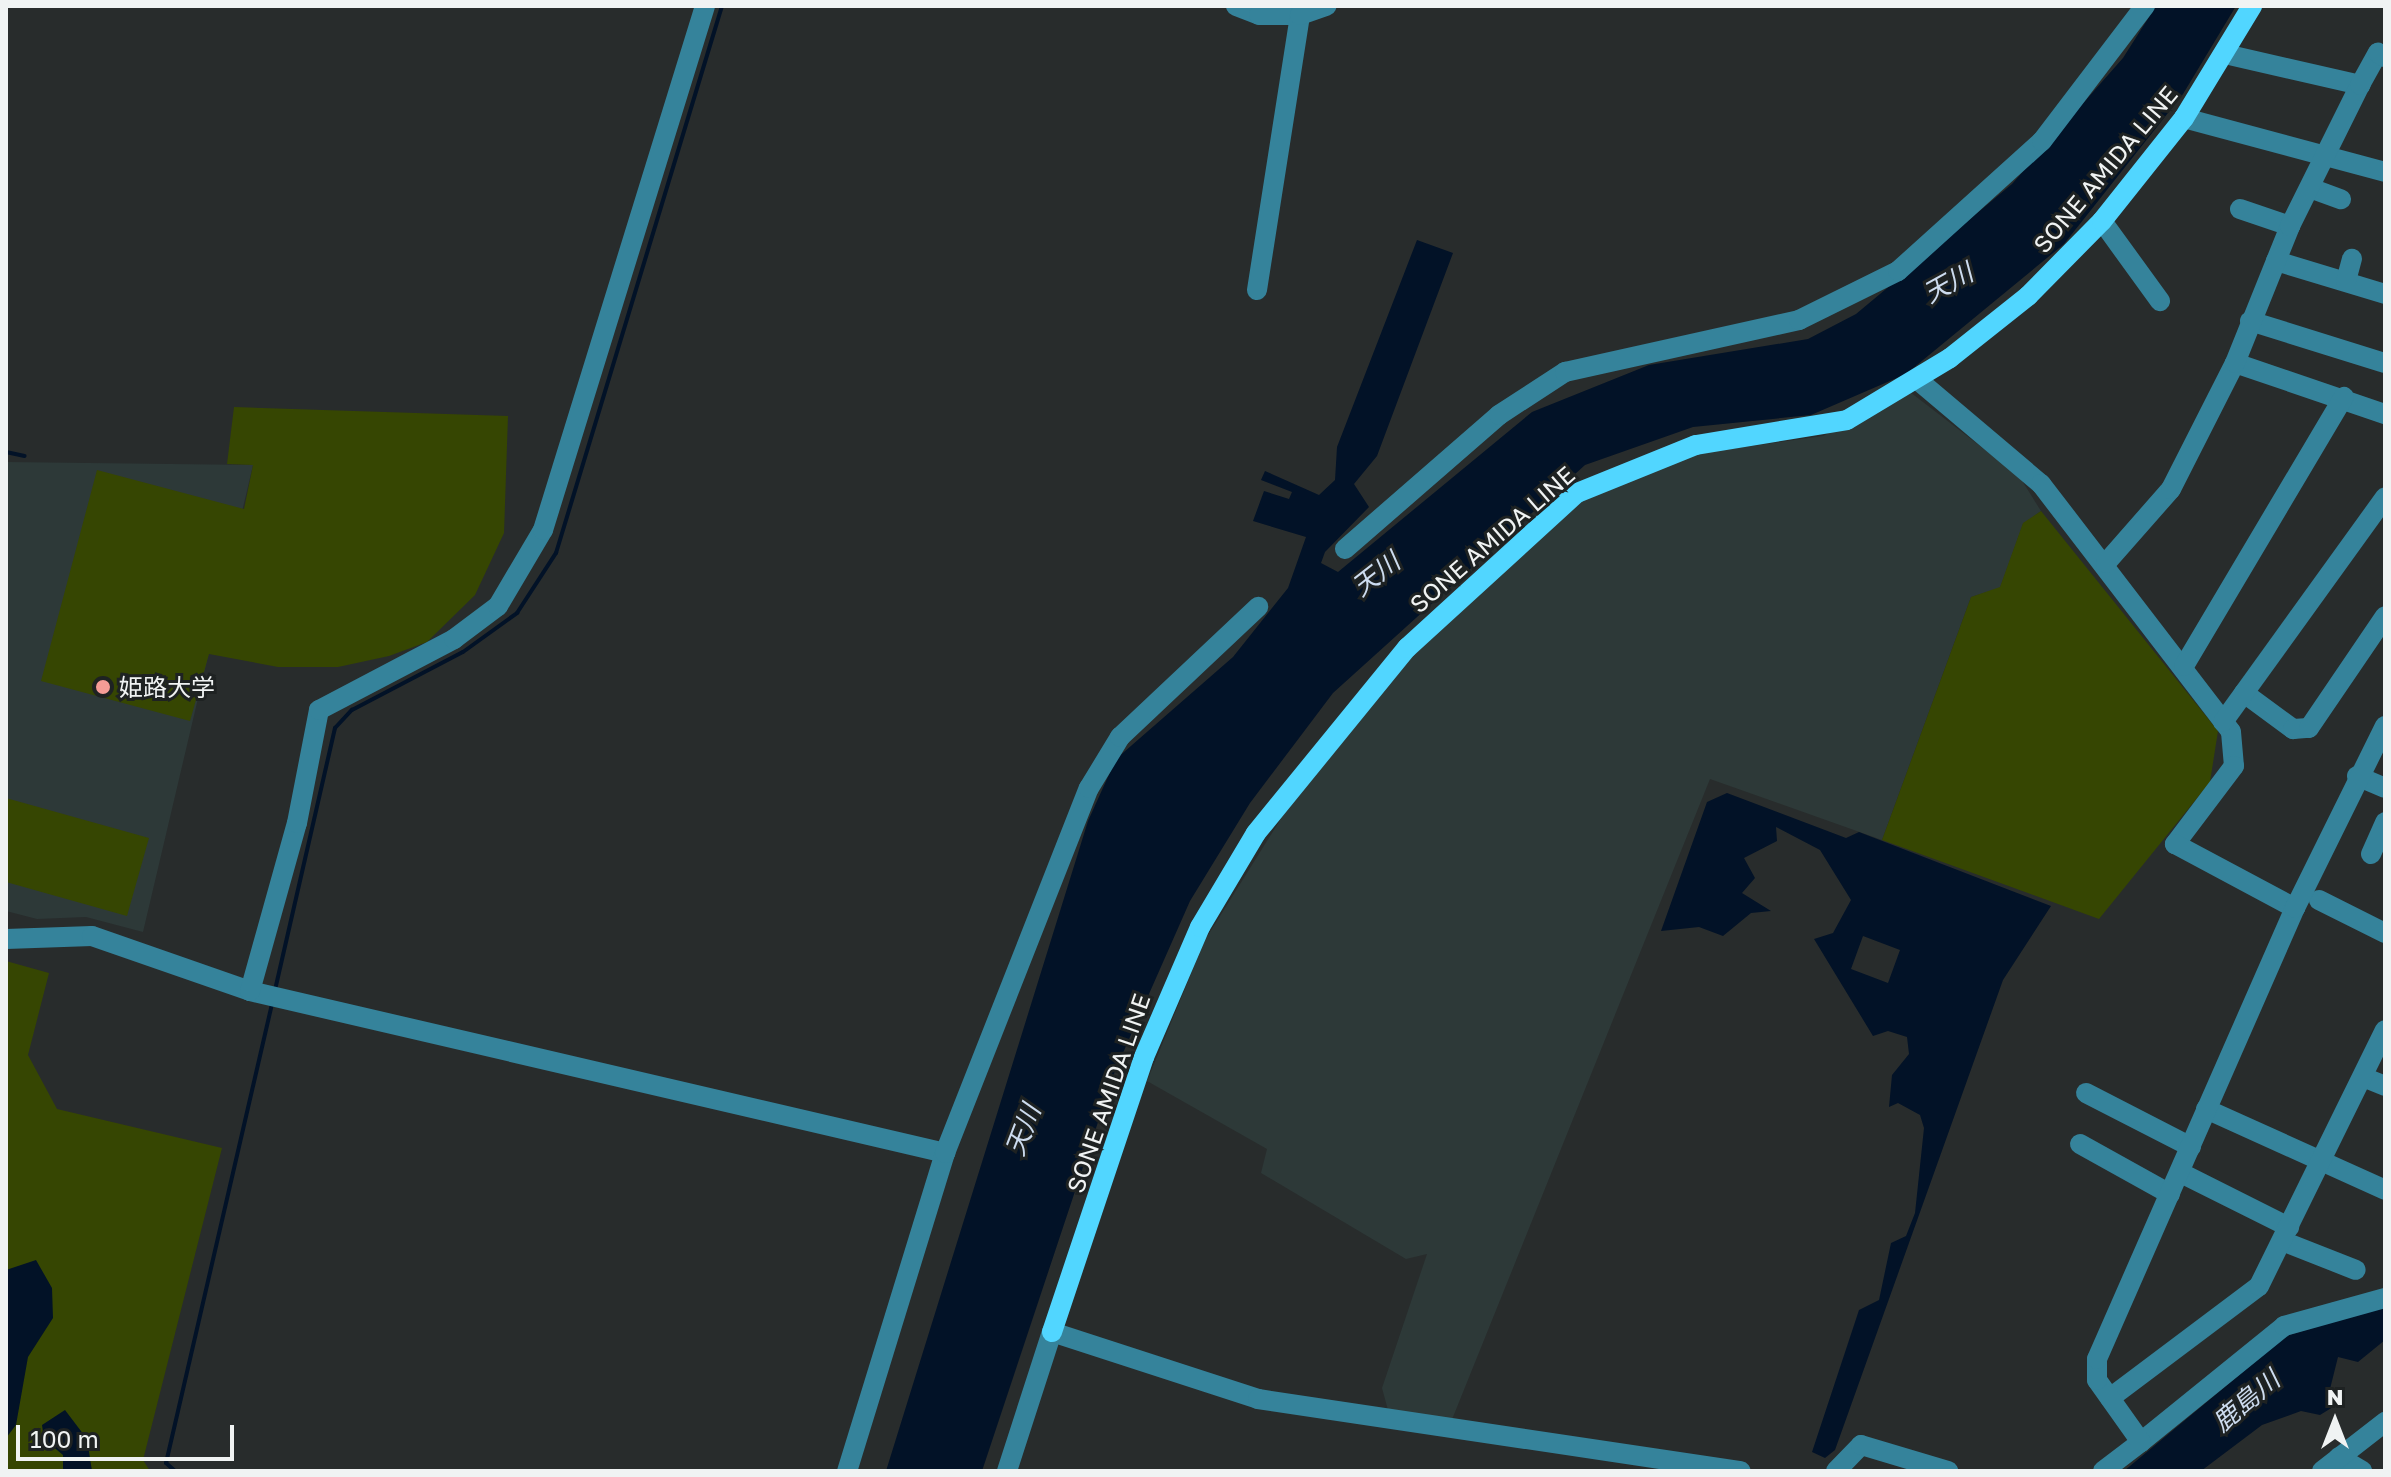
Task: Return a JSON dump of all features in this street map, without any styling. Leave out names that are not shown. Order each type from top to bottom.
[{"type":"main road","name":"SONE AMIDA LINE","points":[[1052,1332],[1144,1057],[1200,927],[1283,796],[1407,648],[1577,493],[1696,445],[1835,424],[1919,381],[2028,296],[2102,221],[2184,118],[2252,6]]},
{"type":"street","points":[[250,991],[294,836],[319,710],[454,639],[498,606],[543,530],[705,6]]},
{"type":"street","points":[[1236,6],[1259,15],[1326,6]]},
{"type":"street","points":[[1345,549],[1499,415],[1565,372],[1799,320],[1898,271],[2042,141],[2145,6]]},
{"type":"street","points":[[1257,290],[1302,10]]},
{"type":"street","points":[[2106,563],[2171,489],[2235,363],[2290,226],[2328,155],[2360,85],[2383,50]]},
{"type":"street","points":[[2225,54],[2360,85]]},
{"type":"street","points":[[2184,118],[2385,172]]},
{"type":"street","points":[[2310,188],[2341,199]]},
{"type":"street","points":[[2240,209],[2290,226]]},
{"type":"street","points":[[2102,221],[2160,301]]},
{"type":"street","points":[[2346,281],[2352,259]]},
{"type":"street","points":[[2276,261],[2385,294]]},
{"type":"street","points":[[2250,321],[2385,363]]},
{"type":"street","points":[[2235,363],[2344,397],[2385,414]]},
{"type":"street","points":[[1919,381],[2041,484],[2106,563],[2223,722],[2234,766],[2175,844],[2295,908]]},
{"type":"street","points":[[2184,666],[2344,397]]},
{"type":"street","points":[[2223,722],[2385,497]]},
{"type":"street","points":[[847,1471],[945,1153],[1089,788],[1120,737],[1258,607]]},
{"type":"street","points":[[2244,693],[2293,729],[2309,728],[2385,616]]},
{"type":"street","points":[[2141,1442],[2097,1380],[2097,1359],[2295,908],[2357,776],[2385,726]]},
{"type":"street","points":[[2357,776],[2385,788]]},
{"type":"street","points":[[2371,854],[2385,822]]},
{"type":"street","points":[[2319,900],[2385,933]]},
{"type":"street","points":[[6,939],[92,936],[250,991],[945,1153]]},
{"type":"street","points":[[2110,1398],[2259,1286],[2385,1030]]},
{"type":"street","points":[[2363,1077],[2385,1086]]},
{"type":"street","points":[[2095,1102],[2191,1147]]},
{"type":"street","points":[[2206,1109],[2319,1166],[2385,1190]]},
{"type":"street","points":[[2080,1144],[2170,1194]]},
{"type":"street","points":[[2181,1173],[2285,1234],[2356,1270]]},
{"type":"street","points":[[2103,1471],[2284,1326],[2385,1298]]},
{"type":"street","points":[[1007,1471],[1052,1332],[1258,1399],[1741,1471]]},
{"type":"street","points":[[2322,1471],[2385,1422]]},
{"type":"street","points":[[1836,1471],[1861,1445],[1948,1471]]},
{"type":"street","points":[[2339,1457],[2362,1471]]},
{"type":"shaded area","points":[[1910,392],[2019,476],[2041,511],[2023,524],[2000,588],[1971,597],[1882,840],[1710,779],[1451,1422],[1388,1410],[1382,1388],[1427,1254],[1406,1259],[1261,1173],[1267,1149],[1147,1081],[1205,940],[1307,777],[1391,676],[1576,506],[1601,487],[1688,455],[1823,436]]},
{"type":"shaded area","name":"姫路大学","points":[[6,462],[253,465],[143,932],[86,917],[37,919],[6,911]]},
{"type":"green space","points":[[234,407],[508,416],[504,533],[475,595],[427,642],[389,656],[338,667],[278,667],[209,654],[190,721],[41,681],[97,470],[244,509],[253,465],[227,464]]},
{"type":"green space","points":[[2041,511],[2218,731],[2210,782],[2099,919],[1882,840],[1971,597],[2000,587],[2023,523]]},
{"type":"green space","points":[[6,798],[149,838],[127,916],[6,882]]},
{"type":"green space","points":[[6,961],[49,973],[28,1055],[57,1109],[222,1148],[143,1460],[150,1471],[6,1471]]},
{"type":"water","name":"天川","points":[[2156,6],[2236,6],[2183,94],[2064,244],[1906,374],[1811,415],[1693,427],[1585,465],[1333,693],[1250,803],[1190,901],[1115,1071],[982,1471],[886,1471],[1088,821],[1116,759],[1233,657],[1288,588],[1306,537],[1253,521],[1264,491],[1289,499],[1292,492],[1261,480],[1265,471],[1319,495],[1335,480],[1337,447],[1417,240],[1453,253],[1377,456],[1354,484],[1369,507],[1325,552],[1321,563],[1338,572],[1532,412],[1649,365],[1808,339],[1856,314],[2012,184],[2123,58]]},
{"type":"water","points":[[1727,793],[1846,838],[1859,832],[2051,906],[2003,980],[1835,1450],[1825,1458],[1812,1452],[1859,1310],[1879,1300],[1891,1243],[1906,1236],[1915,1213],[1924,1128],[1920,1115],[1898,1103],[1889,1107],[1892,1075],[1909,1054],[1907,1037],[1888,1031],[1873,1036],[1814,939],[1833,933],[1851,900],[1820,850],[1776,827],[1777,841],[1744,858],[1755,878],[1742,893],[1771,911],[1751,913],[1723,936],[1699,927],[1661,931],[1707,802]],"holes":[[[1863,936],[1900,950],[1888,983],[1851,969]]]},
{"type":"water","points":[[36,1260],[52,1288],[53,1318],[28,1357],[16,1425],[6,1438],[6,1270]]},
{"type":"water","name":"鹿島川","points":[[2385,1306],[2385,1340],[2358,1362],[2338,1357],[2330,1389],[2341,1402],[2320,1415],[2301,1411],[2262,1425],[2201,1471],[2124,1471],[2286,1336]]},
{"type":"water","points":[[65,1410],[87,1439],[92,1471],[63,1471],[63,1455],[44,1439],[42,1425]]},
{"type":"waterway","points":[[275,990],[335,728],[352,710],[463,652],[517,613],[556,553],[722,6]]},
{"type":"waterway","points":[[6,452],[25,456]]},
{"type":"waterway","points":[[175,1471],[166,1463],[272,1003]]},
{"type":"place","name":"姫路大学","points":[[103,687]]}]
